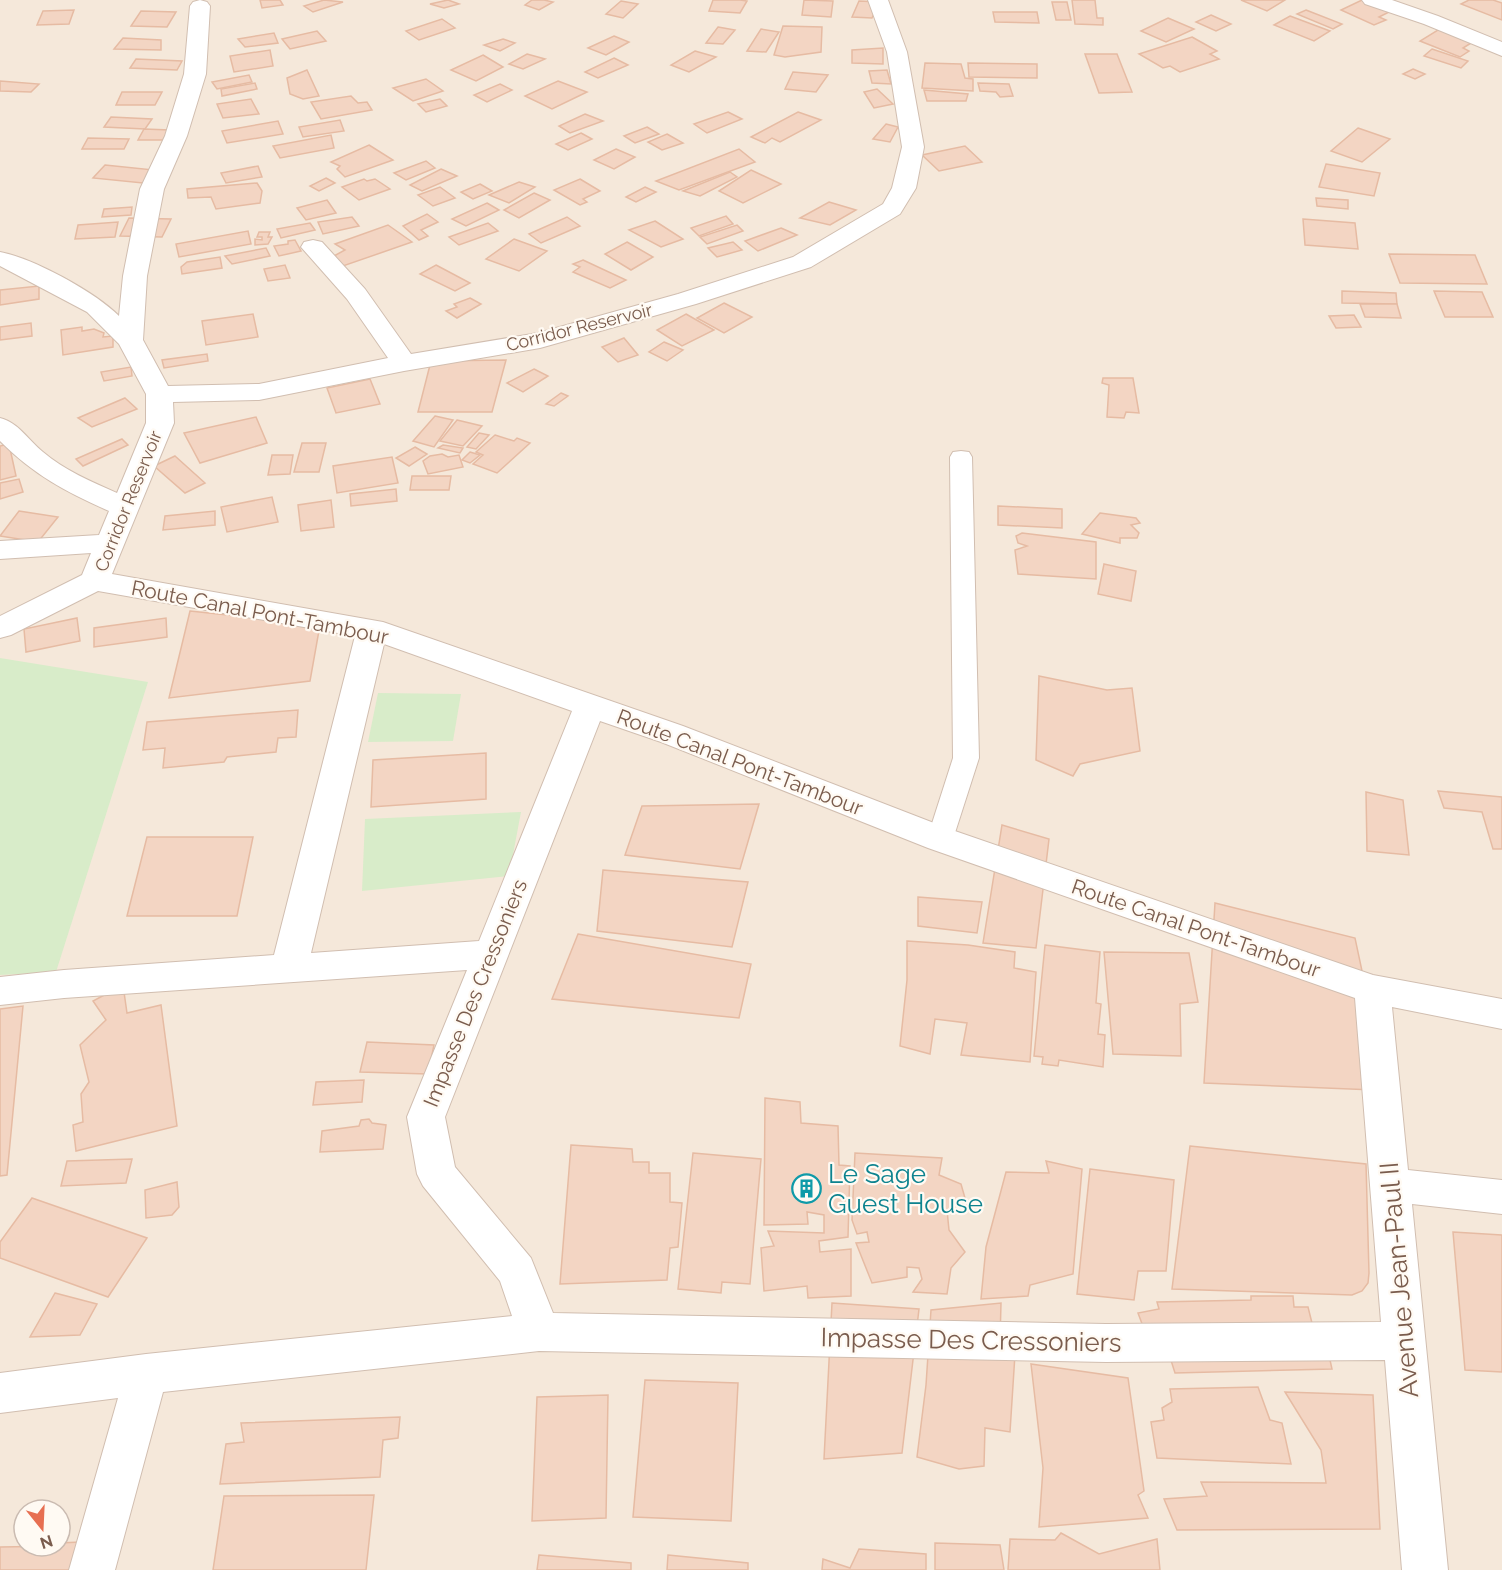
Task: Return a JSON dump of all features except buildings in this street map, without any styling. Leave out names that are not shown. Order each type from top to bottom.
[{"type":"street","name":"Corridor Reservoir","points":[[94,581],[160,423],[159,394],[259,392],[404,363],[540,340],[708,292],[802,262],[892,209],[904,188],[913,147],[897,52],[878,0]]},
{"type":"street","points":[[1372,0],[1431,20],[1502,50]]},
{"type":"street","points":[[130,340],[135,276],[152,189],[176,136],[195,74],[200,6]]},
{"type":"street","points":[[313,247],[356,294],[404,363]]},
{"type":"street","points":[[0,259],[10,261],[96,307],[130,340],[159,394]]},
{"type":"street","points":[[0,426],[34,459],[79,487],[125,507]]},
{"type":"street","points":[[0,550],[110,543]]},
{"type":"street","points":[[0,628],[94,581]]},
{"type":"street","name":"Route Canal Pont-Tambour","points":[[94,581],[372,629],[672,734],[940,839],[1372,989],[1502,1014]]},
{"type":"street","points":[[289,968],[372,629]]},
{"type":"street","name":"Impasse Des Cressoniers","points":[[539,1332],[517,1271],[437,1174],[426,1117],[590,706]]},
{"type":"street","points":[[0,991],[490,954]]},
{"type":"street","name":"Avenue Jean-Paul II","points":[[1372,989],[1425,1570]]},
{"type":"street","points":[[1390,1185],[1502,1197]]},
{"type":"street","name":"Impasse Des Cressoniers","points":[[0,1393],[146,1374],[539,1332],[1106,1343],[1404,1341]]},
{"type":"street","points":[[92,1570],[146,1374]]},
{"type":"lane","points":[[940,839],[966,758],[961,457]]},
{"type":"shaded area","points":[[0,0],[1502,0],[1502,1570],[0,1570]]},
{"type":"green space","points":[[0,658],[148,682],[56,972],[0,975]]},
{"type":"green space","points":[[378,693],[461,694],[453,741],[368,742]]},
{"type":"green space","points":[[521,812],[509,876],[362,891],[365,819]]},
{"type":"place","name":"Le Sage Guest House","points":[[807,1189]]}]
